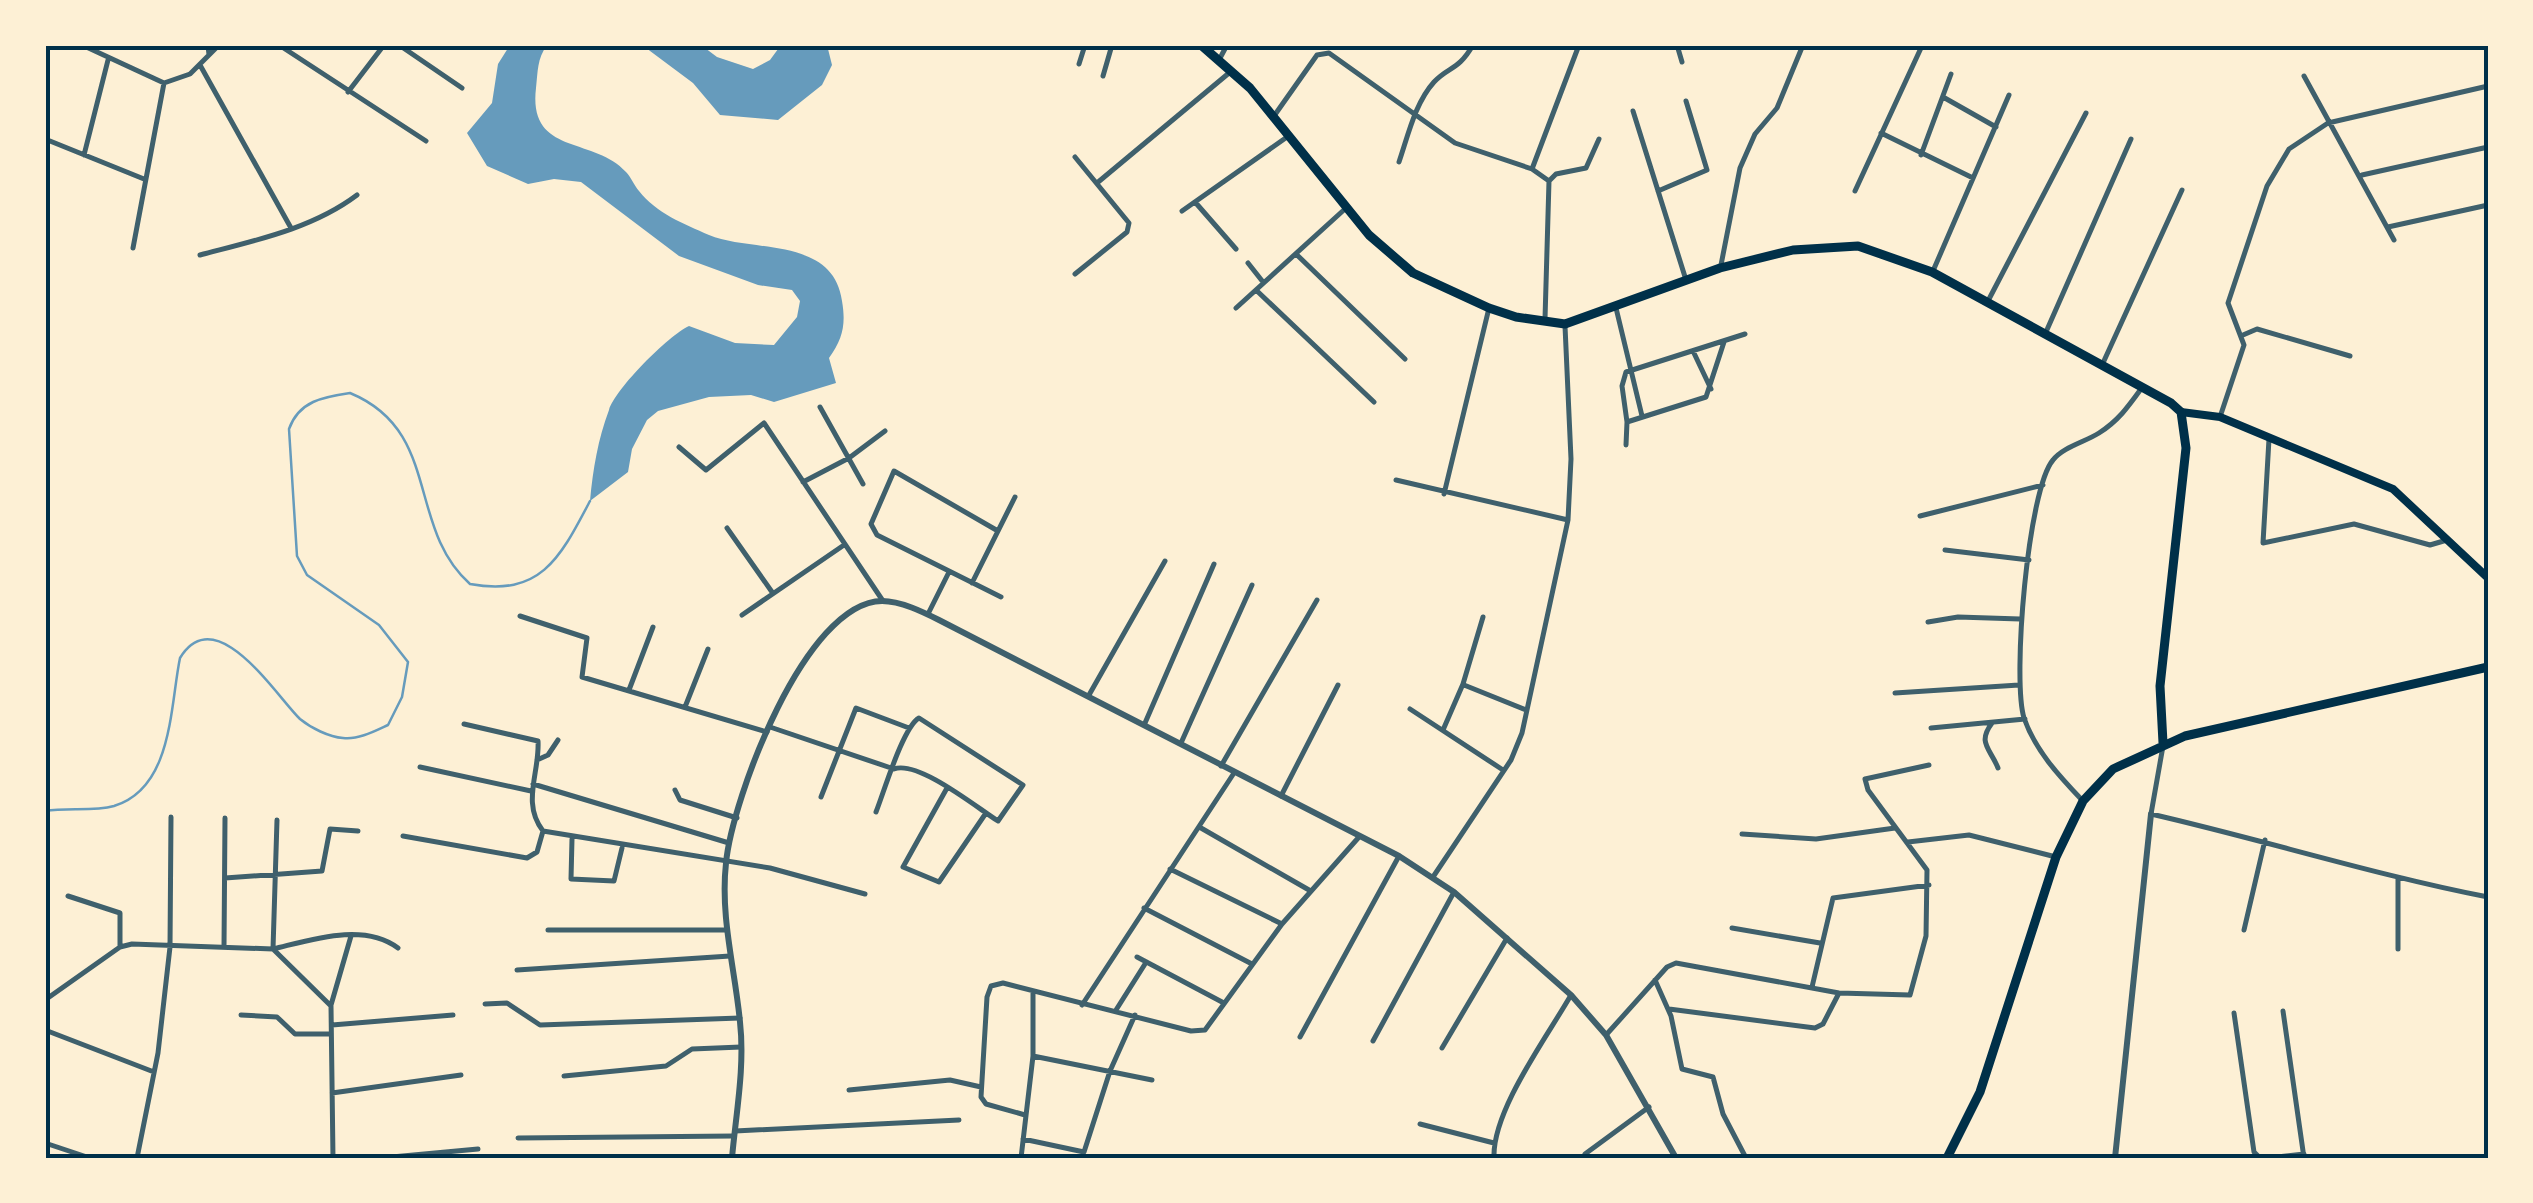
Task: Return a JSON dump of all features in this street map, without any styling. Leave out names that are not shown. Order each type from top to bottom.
[{"type":"highway","points":[[1201,45],[1274,116],[1346,208],[1413,272],[1489,308],[1565,324],[1720,268],[1793,250],[1858,246],[1932,272],[2103,362],[2181,412],[2186,448],[2160,686],[2164,743]]},
{"type":"highway","points":[[1947,1158],[1980,1092],[2056,857],[2083,801],[2113,769],[2164,743],[2488,667]]},
{"type":"main road","points":[[2181,412],[2220,417],[2393,490],[2488,578]]},
{"type":"street","points":[[45,56],[49,45]]},
{"type":"street","points":[[82,45],[164,83],[182,78],[219,45]]},
{"type":"street","points":[[208,45],[210,55]]},
{"type":"street","points":[[279,45],[426,140]]},
{"type":"street","points":[[348,92],[384,45]]},
{"type":"street","points":[[399,45],[462,88]]},
{"type":"street","points":[[1078,64],[1085,45]]},
{"type":"street","points":[[1104,76],[1112,45]]},
{"type":"street","points":[[1219,60],[1227,45]]},
{"type":"street","points":[[1399,162],[1415,116],[1432,84],[1459,66],[1473,45]]},
{"type":"street","points":[[1532,168],[1579,45]]},
{"type":"street","points":[[1677,45],[1682,62]]},
{"type":"street","points":[[1720,268],[1740,168],[1755,134],[1777,108],[1804,45]]},
{"type":"street","points":[[1856,191],[1922,48]]},
{"type":"street","points":[[1274,116],[1317,55],[1325,52],[1339,57],[1455,144],[1532,168],[1550,181]]},
{"type":"street","points":[[84,156],[108,60]]},
{"type":"street","points":[[200,65],[291,228]]},
{"type":"street","points":[[1097,183],[1232,71]]},
{"type":"street","points":[[1921,154],[1951,74]]},
{"type":"street","points":[[2304,76],[2394,240]]},
{"type":"street","points":[[134,248],[164,83]]},
{"type":"street","points":[[2243,334],[2233,323],[2228,303],[2267,186],[2289,149],[2328,123],[2488,86]]},
{"type":"street","points":[[1932,272],[2009,95]]},
{"type":"street","points":[[1943,97],[1996,127]]},
{"type":"street","points":[[1658,191],[1707,170],[1686,100]]},
{"type":"street","points":[[1633,111],[1686,280]]},
{"type":"street","points":[[1988,301],[2086,113]]},
{"type":"street","points":[[1880,133],[1972,178]]},
{"type":"street","points":[[1182,211],[1289,135]]},
{"type":"street","points":[[2046,332],[2131,138]]},
{"type":"street","points":[[45,139],[144,180]]},
{"type":"street","points":[[1545,322],[1550,181],[1556,174],[1586,168],[1598,139]]},
{"type":"street","points":[[2362,176],[2488,147]]},
{"type":"street","points":[[1075,157],[1128,220],[1128,230],[1075,274]]},
{"type":"street","points":[[2103,362],[2182,190]]},
{"type":"street","points":[[200,255],[291,228],[337,210],[357,195]]},
{"type":"street","points":[[1194,201],[1236,248]]},
{"type":"street","points":[[2388,227],[2488,205]]},
{"type":"street","points":[[1236,308],[1346,208]]},
{"type":"street","points":[[1296,254],[1405,360]]},
{"type":"street","points":[[1248,263],[1264,282]]},
{"type":"street","points":[[1256,290],[1374,402]]},
{"type":"street","points":[[1616,306],[1642,416]]},
{"type":"street","points":[[1444,494],[1489,308]]},
{"type":"street","points":[[1432,877],[1504,770],[1522,733],[1568,520],[1571,459],[1565,324]]},
{"type":"street","points":[[2243,334],[2257,329],[2350,356]]},
{"type":"street","points":[[1630,368],[1746,334]]},
{"type":"street","points":[[2220,417],[2234,380],[2243,334]]},
{"type":"street","points":[[1627,422],[1698,402],[1711,389],[1724,342]]},
{"type":"street","points":[[1694,351],[1711,389]]},
{"type":"street","points":[[1626,445],[1622,386],[1630,368]]},
{"type":"street","points":[[2083,801],[2052,768],[2024,719],[2019,685],[2020,619],[2043,485],[2056,456],[2120,418],[2143,386]]},
{"type":"street","points":[[820,408],[864,484]]},
{"type":"street","points":[[679,447],[706,470],[764,423],[884,601]]},
{"type":"street","points":[[803,482],[849,458],[885,431]]},
{"type":"street","points":[[2269,438],[2263,543],[2354,524],[2430,545],[2447,540]]},
{"type":"street","points":[[998,530],[898,471],[890,472],[871,524],[873,532],[948,574],[1001,597]]},
{"type":"street","points":[[1396,480],[1568,520]]},
{"type":"street","points":[[1920,516],[2043,485]]},
{"type":"street","points":[[972,583],[1015,497]]},
{"type":"street","points":[[728,528],[772,592]]},
{"type":"street","points":[[742,615],[844,546]]},
{"type":"street","points":[[1945,550],[2029,560]]},
{"type":"street","points":[[1089,695],[1164,561]]},
{"type":"street","points":[[1145,724],[1214,564]]},
{"type":"street","points":[[928,614],[948,574]]},
{"type":"street","points":[[1181,743],[1252,584]]},
{"type":"street","points":[[1221,766],[1317,600]]},
{"type":"street","points":[[732,1158],[741,1047],[727,930],[726,862],[730,843],[790,681],[826,631],[857,608],[884,601],[928,614],[1089,695],[1399,856],[1454,892],[1571,996],[1606,1035],[1676,1158]]},
{"type":"street","points":[[520,616],[588,638],[579,675],[894,768],[907,766],[1002,820],[1022,783],[918,718],[909,728],[894,768],[876,812]]},
{"type":"street","points":[[1928,622],[1958,616],[2020,619]]},
{"type":"street","points":[[1443,730],[1463,684],[1483,617]]},
{"type":"street","points":[[629,690],[653,627]]},
{"type":"street","points":[[685,707],[708,648]]},
{"type":"street","points":[[1463,684],[1526,710]]},
{"type":"street","points":[[1281,796],[1338,685]]},
{"type":"street","points":[[1895,693],[2019,685]]},
{"type":"street","points":[[821,797],[856,708],[909,728]]},
{"type":"street","points":[[1410,708],[1504,770]]},
{"type":"street","points":[[1931,728],[2024,719]]},
{"type":"street","points":[[1992,723],[1984,735],[1984,746],[1998,768]]},
{"type":"street","points":[[464,724],[536,739],[532,813],[543,832],[622,848],[770,868],[865,894]]},
{"type":"street","points":[[537,760],[548,755],[558,740]]},
{"type":"street","points":[[2115,1158],[2151,814],[2164,743]]},
{"type":"street","points":[[1606,1035],[1666,967],[1684,963],[1840,992],[1910,995],[1926,936],[1930,886],[1927,870],[1868,790],[1866,779],[1930,765]]},
{"type":"street","points":[[420,767],[532,787],[730,843]]},
{"type":"street","points":[[1082,1005],[1234,773]]},
{"type":"street","points":[[948,788],[902,867],[940,882],[986,813]]},
{"type":"street","points":[[675,790],[680,800],[737,818]]},
{"type":"street","points":[[2151,814],[2266,840],[2398,878],[2488,897]]},
{"type":"street","points":[[137,1158],[154,1072],[170,947],[172,818]]},
{"type":"street","points":[[224,947],[225,818]]},
{"type":"street","points":[[277,820],[272,949],[331,1006]]},
{"type":"street","points":[[1201,828],[1308,890]]},
{"type":"street","points":[[1742,834],[1816,838],[1895,828]]},
{"type":"street","points":[[225,878],[322,871],[330,829],[358,830]]},
{"type":"street","points":[[403,836],[528,858],[537,852],[543,832]]},
{"type":"street","points":[[1908,842],[1970,835],[2056,857]]},
{"type":"street","points":[[1025,1115],[986,1104],[980,1087],[988,991],[998,983],[1200,1031],[1208,1026],[1308,890],[1358,836]]},
{"type":"street","points":[[572,839],[571,878],[614,880],[622,848]]},
{"type":"street","points":[[2244,930],[2266,840]]},
{"type":"street","points":[[1300,1037],[1399,856]]},
{"type":"street","points":[[1170,870],[1282,924]]},
{"type":"street","points":[[2398,878],[2398,950]]},
{"type":"street","points":[[1812,987],[1833,898],[1930,886]]},
{"type":"street","points":[[1373,1041],[1454,892]]},
{"type":"street","points":[[68,896],[120,913],[124,921],[120,947]]},
{"type":"street","points":[[1143,908],[1252,964]]},
{"type":"street","points":[[1732,928],[1820,943]]},
{"type":"street","points":[[548,930],[727,930]]},
{"type":"street","points":[[333,1158],[331,1006],[351,936]]},
{"type":"street","points":[[45,1000],[120,947],[143,944],[272,949],[351,936],[380,937],[398,948]]},
{"type":"street","points":[[1442,1048],[1508,938]]},
{"type":"street","points":[[517,970],[730,956]]},
{"type":"street","points":[[1137,957],[1222,1002]]},
{"type":"street","points":[[1116,1010],[1145,964]]},
{"type":"street","points":[[1656,980],[1668,1009],[1682,1069],[1713,1077],[1722,1114],[1746,1158]]},
{"type":"street","points":[[1021,1158],[1032,1056],[1033,992]]},
{"type":"street","points":[[1668,1009],[1815,1028],[1823,1024],[1840,992]]},
{"type":"street","points":[[1494,1158],[1494,1142],[1516,1090],[1571,996]]},
{"type":"street","points":[[484,1004],[508,1003],[540,1025],[740,1018]]},
{"type":"street","points":[[2268,1158],[2304,1156],[2283,1011]]},
{"type":"street","points":[[2234,1013],[2254,1152],[2260,1158]]},
{"type":"street","points":[[241,1015],[277,1017],[296,1034],[332,1034]]},
{"type":"street","points":[[332,1025],[453,1015]]},
{"type":"street","points":[[1023,1140],[1084,1152],[1110,1071],[1136,1016]]},
{"type":"street","points":[[45,1030],[154,1072]]},
{"type":"street","points":[[564,1076],[671,1065],[692,1049],[741,1047]]},
{"type":"street","points":[[1032,1056],[1152,1080]]},
{"type":"street","points":[[332,1093],[461,1075]]},
{"type":"street","points":[[849,1090],[950,1080],[980,1087]]},
{"type":"street","points":[[1585,1154],[1649,1107]]},
{"type":"street","points":[[518,1138],[734,1134],[959,1120]]},
{"type":"street","points":[[1420,1124],[1494,1142]]},
{"type":"street","points":[[45,1143],[90,1158]]},
{"type":"street","points":[[381,1158],[478,1149]]},
{"type":"water","points":[[510,45],[547,45],[538,65],[536,110],[542,125],[552,135],[612,161],[628,174],[646,199],[680,222],[727,240],[788,250],[823,266],[835,280],[843,309],[840,338],[829,358],[836,383],[774,402],[751,395],[709,397],[658,411],[647,420],[632,449],[628,472],[590,501],[596,454],[609,410],[632,376],[656,351],[689,326],[735,343],[774,345],[797,317],[800,301],[792,290],[758,285],[679,256],[581,182],[554,179],[528,184],[487,166],[467,133],[492,103],[498,64]]},
{"type":"water","points":[[642,45],[701,45],[717,57],[753,69],[770,60],[781,45],[827,45],[832,65],[822,85],[778,120],[720,115],[693,83]]},
{"type":"waterway","points":[[45,811],[114,806],[148,782],[165,743],[180,658],[195,643],[211,640],[228,646],[261,674],[300,719],[320,731],[349,738],[388,725],[402,697],[408,662],[379,625],[307,575],[297,556],[289,429],[299,412],[313,402],[350,393],[379,410],[399,431],[412,455],[437,535],[450,561],[470,584],[514,585],[545,569],[569,540],[590,501]]}]
